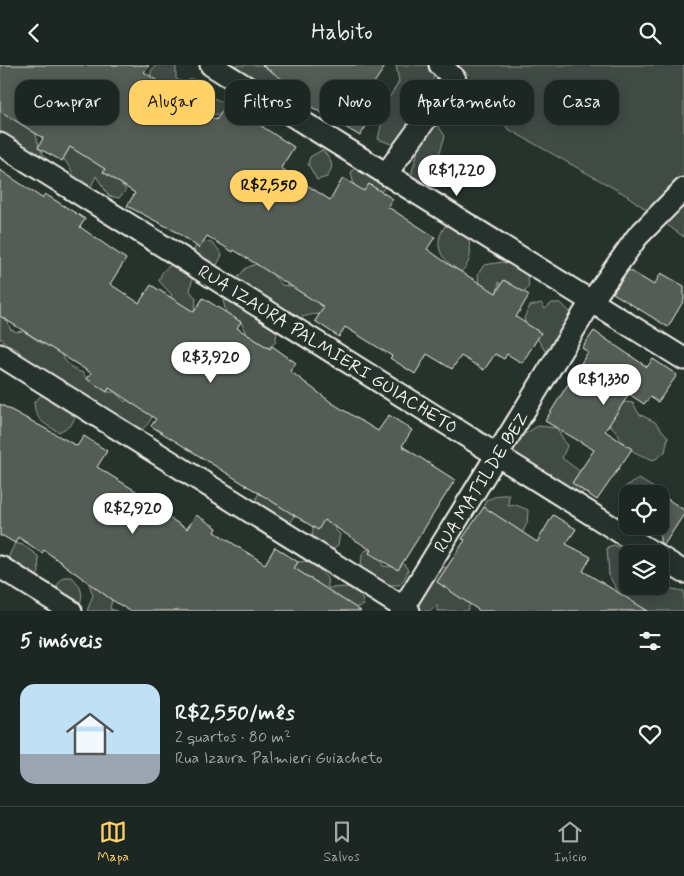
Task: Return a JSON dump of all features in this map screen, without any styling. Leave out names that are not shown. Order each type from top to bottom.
[{"type":"street","points":[[211,65],[684,359]]},
{"type":"street","points":[[386,174],[455,79],[440,65]]},
{"type":"street","name":"RUA IZAURA PALMIERI GUIACHETO","points":[[0,144],[641,545]]},
{"type":"street","name":"RUA MATILDE BEZ","points":[[404,610],[592,302],[637,237],[684,189]]},
{"type":"street","points":[[0,355],[404,610]]},
{"type":"street","points":[[669,563],[684,572]]},
{"type":"street","points":[[0,567],[71,611]]},
{"type":"shaded area","points":[[156,65],[176,65],[176,79],[178,80],[151,80],[151,71]]},
{"type":"shaded area","points":[[221,65],[309,65],[308,80],[245,80]]},
{"type":"shaded area","points":[[396,65],[428,65],[435,71],[433,80],[400,80],[400,125],[438,125],[445,136],[438,158],[439,178],[428,189],[411,175],[418,151],[407,144],[396,146],[378,139],[381,125],[390,125],[390,96],[399,82]]},
{"type":"shaded area","points":[[458,65],[684,65],[684,237],[626,195],[508,129],[505,125],[534,125],[534,80],[473,80]]},
{"type":"shaded area","points":[[215,99],[225,103],[225,107],[220,114],[215,114]]},
{"type":"shaded area","points":[[0,108],[15,119],[15,125],[24,125],[36,134],[39,146],[54,174],[0,141]]},
{"type":"shaded area","points":[[69,147],[76,148],[92,157],[114,177],[126,190],[119,198],[109,196],[96,176],[87,195],[74,182],[72,171],[63,158]]},
{"type":"shaded area","points":[[322,150],[332,166],[327,177],[317,180],[308,164],[310,157]]},
{"type":"shaded area","points":[[359,164],[380,174],[385,187],[377,197],[361,196],[354,185],[351,172]]},
{"type":"shaded area","points":[[454,224],[467,230],[470,247],[470,257],[461,272],[444,258],[439,247],[441,234],[445,226]]},
{"type":"shaded area","points":[[200,241],[216,246],[222,255],[217,265],[209,266],[194,256],[194,249]]},
{"type":"shaded area","points":[[503,262],[524,271],[529,286],[522,295],[502,288],[499,282],[494,297],[479,285],[478,274],[484,265]]},
{"type":"shaded area","points":[[179,263],[191,269],[192,281],[190,291],[196,298],[195,309],[189,319],[168,301],[172,295],[159,281],[166,269],[171,265]]},
{"type":"shaded area","points":[[256,264],[267,268],[282,285],[309,289],[328,301],[320,314],[279,322],[275,343],[268,348],[246,334],[241,322],[226,313],[223,300],[236,302],[235,281],[246,268]]},
{"type":"shaded area","points":[[541,303],[545,309],[552,303],[561,303],[571,313],[575,322],[555,349],[545,351],[534,333],[526,328],[524,318],[530,306]]},
{"type":"shaded area","points":[[0,315],[8,321],[10,329],[16,332],[23,331],[43,344],[54,346],[69,365],[83,373],[87,379],[97,379],[109,388],[107,392],[115,392],[125,402],[130,395],[155,409],[148,424],[135,433],[123,418],[112,423],[27,364],[18,350],[0,339]]},
{"type":"shaded area","points":[[51,392],[78,412],[71,425],[59,432],[41,421],[35,408],[34,402],[42,395]]},
{"type":"shaded area","points":[[624,402],[633,403],[639,414],[655,422],[668,437],[665,452],[654,460],[631,450],[610,425],[599,433]]},
{"type":"shaded area","points":[[538,426],[557,428],[567,446],[562,458],[586,476],[584,491],[575,502],[512,460],[511,445],[521,436]]},
{"type":"shaded area","points":[[639,479],[649,485],[628,485]]},
{"type":"shaded area","points":[[274,487],[277,505],[296,509],[291,523],[261,510],[256,499],[261,488]]},
{"type":"shaded area","points":[[500,495],[509,495],[508,506],[516,505],[528,510],[527,523],[520,538],[492,521],[484,507],[486,500]]},
{"type":"shaded area","points":[[318,516],[335,518],[335,530],[340,534],[338,545],[329,553],[313,537],[313,528]]},
{"type":"shaded area","points":[[15,543],[23,545],[38,556],[39,573],[31,582],[8,566],[9,556]]},
{"type":"shaded area","points":[[614,545],[619,548],[619,594],[609,576],[607,547]]},
{"type":"shaded area","points":[[366,550],[377,550],[383,566],[393,567],[403,563],[408,570],[405,578],[399,585],[386,585],[361,570],[362,554]]},
{"type":"shaded area","points":[[312,561],[327,578],[328,588],[350,587],[360,593],[364,605],[354,608],[315,590],[317,582],[301,578],[294,568],[298,562]]},
{"type":"shaded area","points":[[447,567],[465,593],[470,604],[467,611],[437,611],[437,604],[431,611],[422,611],[412,600],[431,570]]},
{"type":"shaded area","points":[[63,577],[72,577],[79,585],[82,597],[76,610],[54,595]]},
{"type":"shaded area","points":[[88,581],[112,600],[110,609],[117,611],[87,611],[93,595]]},
{"type":"shaded area","points":[[669,588],[684,591],[684,611],[629,611],[620,595],[669,595]]},
{"type":"building","points":[[0,65],[149,65],[144,72],[156,80],[129,80],[129,125],[215,125],[215,119],[225,107],[225,125],[260,125],[294,147],[281,168],[330,200],[343,178],[364,191],[369,184],[393,199],[388,207],[435,237],[427,249],[448,264],[496,293],[504,280],[529,295],[516,317],[541,333],[522,363],[507,354],[504,359],[495,354],[484,370],[461,356],[452,369],[427,354],[415,374],[390,358],[392,356],[345,327],[339,337],[315,321],[324,307],[234,250],[233,252],[207,236],[199,248],[175,231],[127,206],[135,193],[103,172],[105,169],[70,147],[62,161],[38,148],[43,138],[22,125],[119,125],[119,80],[15,80],[15,120],[0,111]]},
{"type":"building","points":[[262,65],[386,65],[376,80],[320,80],[320,112],[310,106],[310,80],[283,80]]},
{"type":"building","points":[[342,125],[367,125],[360,136]]},
{"type":"building","points":[[0,170],[42,198],[45,194],[85,219],[80,227],[126,259],[110,284],[139,303],[151,285],[194,312],[203,298],[241,322],[237,328],[270,349],[272,346],[296,363],[290,371],[332,403],[378,431],[389,415],[412,430],[402,446],[455,480],[398,570],[369,553],[371,550],[324,520],[318,530],[151,426],[156,419],[109,388],[107,392],[87,379],[91,373],[0,316]]},
{"type":"building","points":[[629,270],[654,285],[661,273],[684,286],[684,300],[668,327],[613,293]]},
{"type":"building","points":[[594,331],[647,367],[653,359],[677,375],[658,402],[650,397],[644,404],[629,394],[605,431],[632,449],[597,500],[572,483],[594,450],[545,421],[588,352],[582,348]]},
{"type":"building","points":[[0,404],[77,446],[84,436],[107,451],[97,467],[144,496],[141,500],[187,529],[196,515],[217,528],[215,532],[265,564],[275,547],[298,562],[294,568],[361,611],[130,611],[44,550],[42,553],[18,537],[15,543],[0,536]]},
{"type":"building","points":[[669,500],[684,510],[684,514],[664,545],[660,542],[660,535],[669,535]]},
{"type":"building","points":[[484,507],[537,542],[553,515],[576,529],[566,544],[591,557],[583,571],[619,593],[619,595],[648,611],[480,611],[437,582],[465,540],[462,539]]}]
